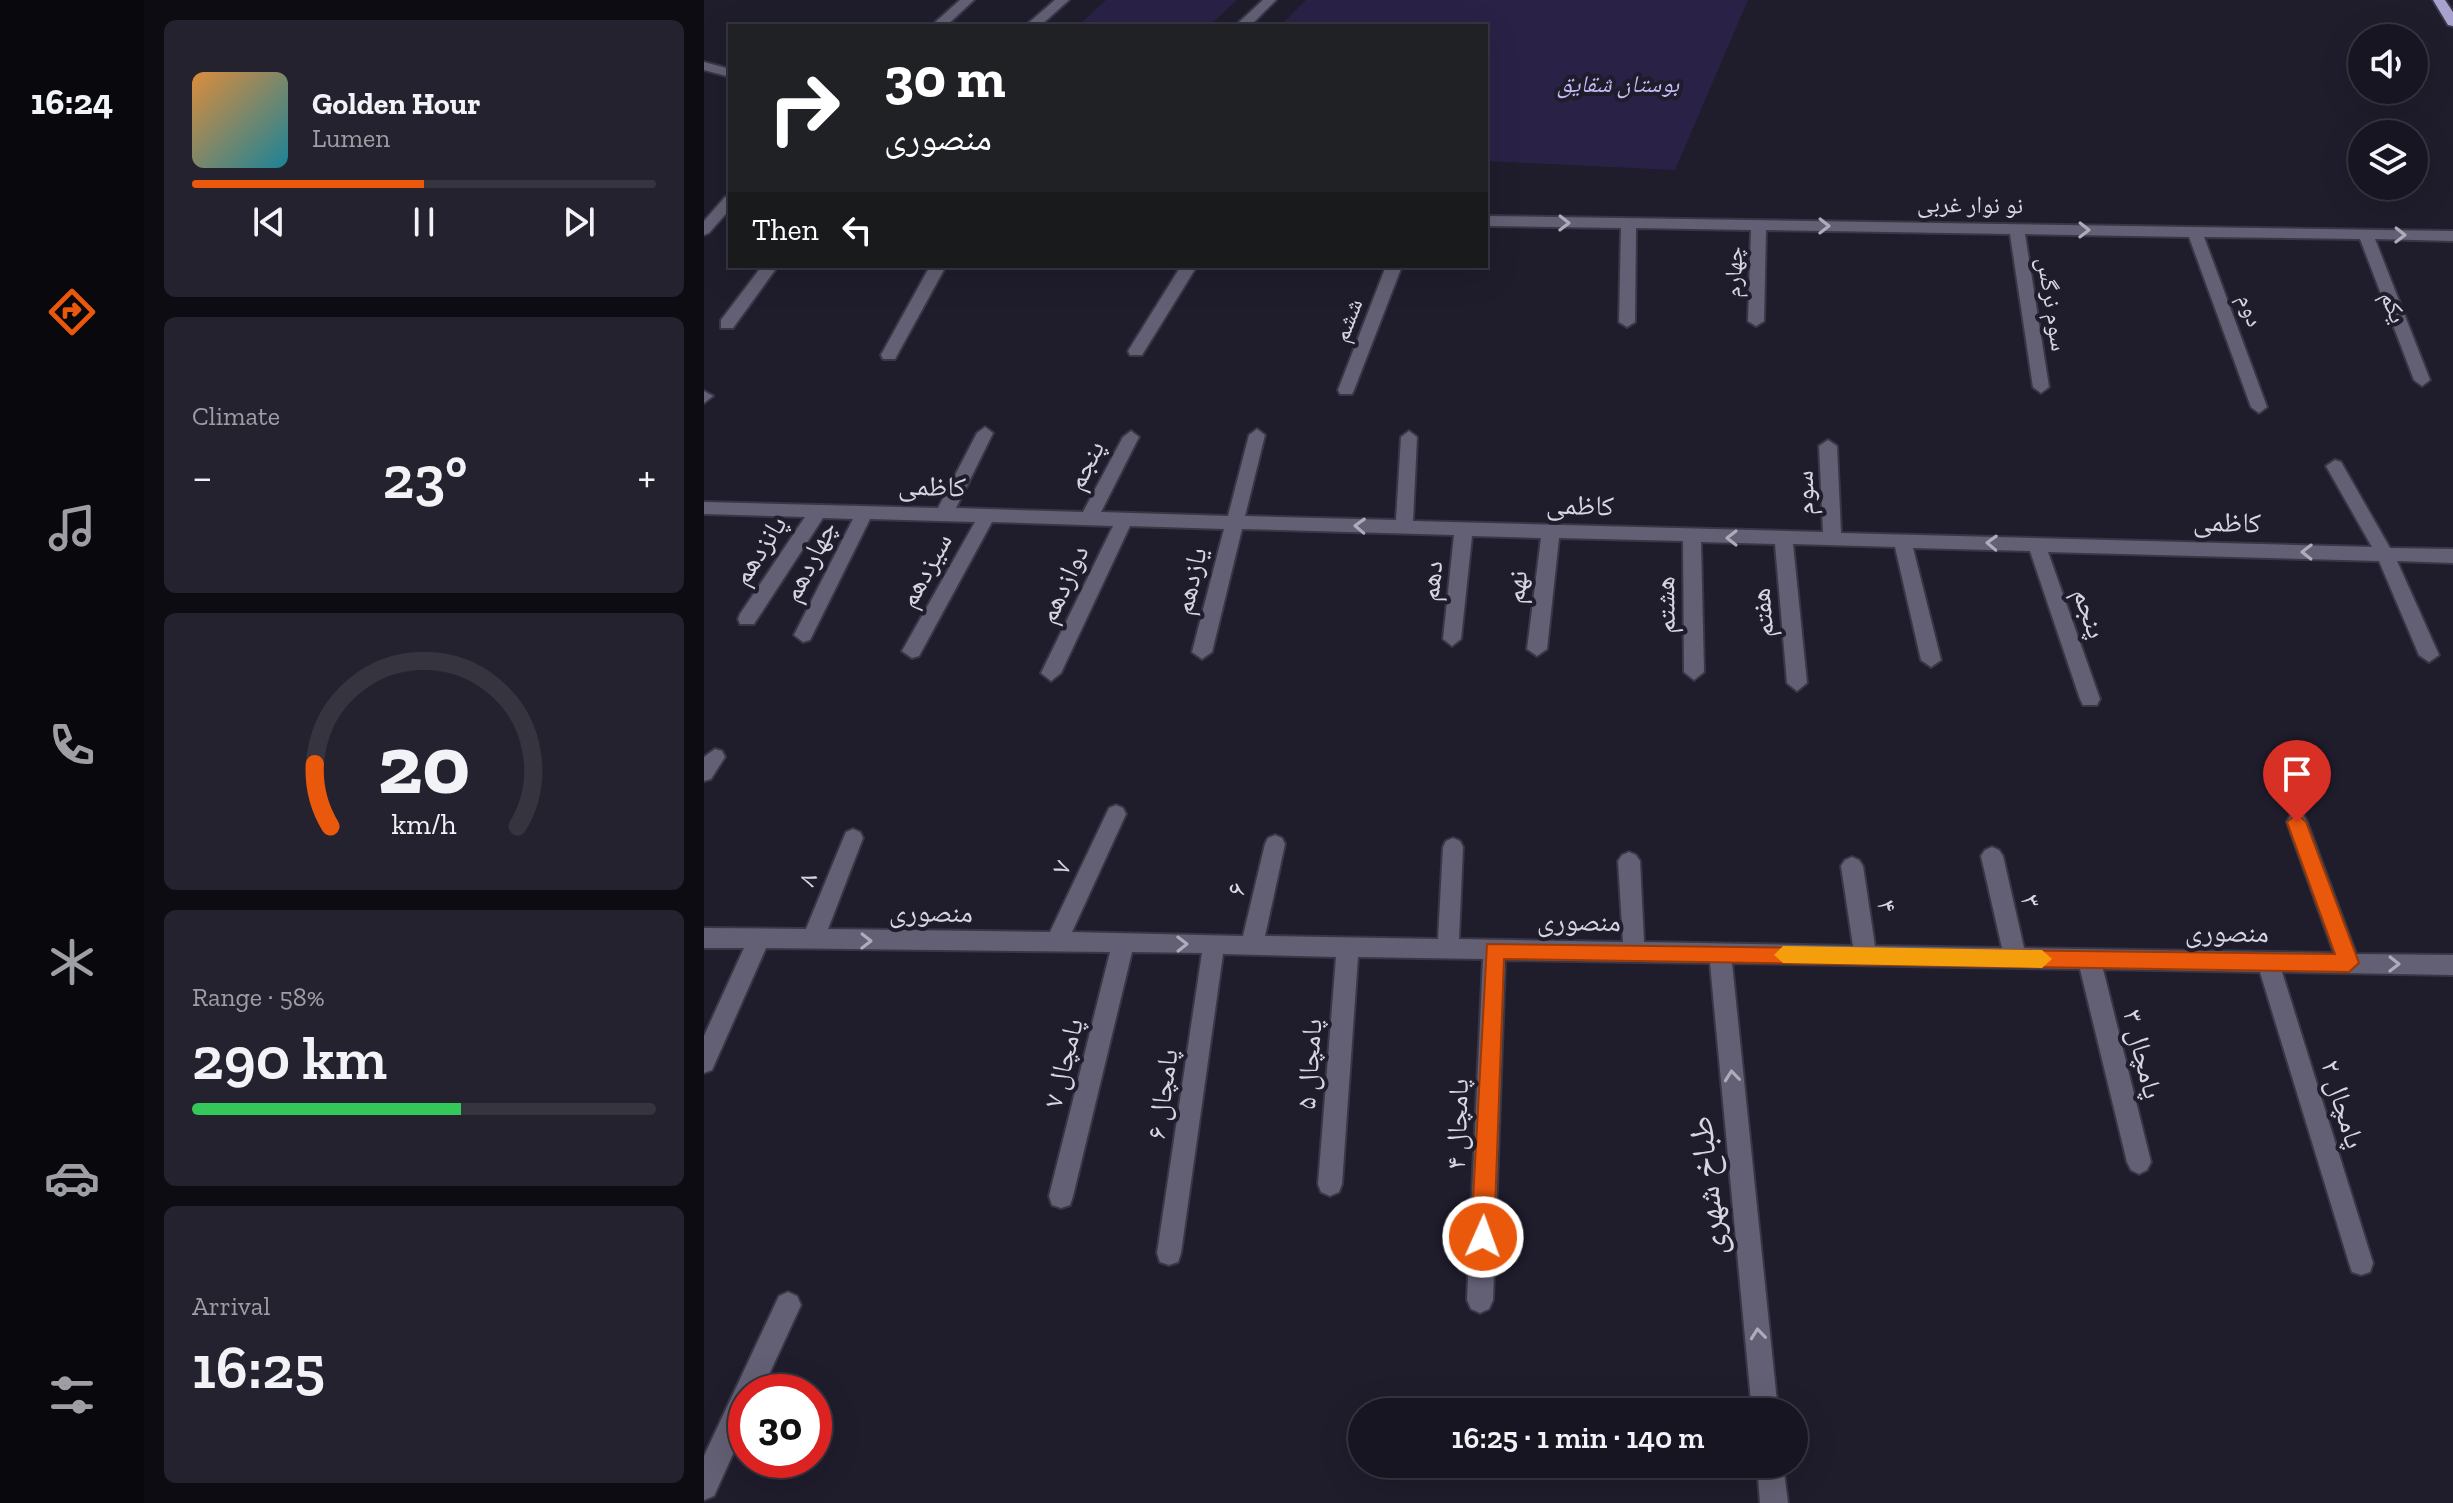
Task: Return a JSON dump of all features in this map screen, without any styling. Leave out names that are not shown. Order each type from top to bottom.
[{"type":"main road","points":[[2439,0],[2453,22]]},
{"type":"street","points":[[940,24],[968,0]]},
{"type":"street","points":[[1034,24],[1063,0]]},
{"type":"street","points":[[1244,24],[1270,0]]},
{"type":"street","points":[[704,66],[728,72]]},
{"type":"street","points":[[704,230],[721,208]]},
{"type":"street","name":"نو نوار غربی","points":[[1488,221],[2453,236]]},
{"type":"street","points":[[1627,322],[1629,224]]},
{"type":"street","name":"چهارم","points":[[1756,321],[1759,225]]},
{"type":"street","name":"سوم نرگس","points":[[2017,229],[2041,387]]},
{"type":"street","name":"دوم","points":[[2195,232],[2259,407]]},
{"type":"street","name":"یکم","points":[[2366,235],[2422,380]]},
{"type":"street","points":[[727,324],[769,268]]},
{"type":"street","points":[[889,355],[937,268]]},
{"type":"street","points":[[1136,351],[1188,268]]},
{"type":"street","name":"ششم","points":[[1346,390],[1393,268]]},
{"type":"street","points":[[944,514],[985,433]]},
{"type":"street","points":[[1232,522],[1257,435]]},
{"type":"street","name":"پنجم","points":[[1089,518],[1131,437]]},
{"type":"street","points":[[1404,528],[1409,437]]},
{"type":"street","name":"سوم","points":[[1828,446],[1832,539]]},
{"type":"street","points":[[2335,466],[2385,554],[2429,655]]},
{"type":"street","name":"کاظمی","points":[[704,508],[1551,531],[1692,538],[2453,556]]},
{"type":"street","name":"پانزدهم","points":[[747,619],[818,511]]},
{"type":"street","name":"چهاردهم","points":[[803,635],[865,512]]},
{"type":"street","name":"سیزدهم","points":[[912,651],[987,516]]},
{"type":"street","name":"دوازدهم","points":[[1051,673],[1125,519]]},
{"type":"street","name":"یازدهم","points":[[1202,652],[1232,522]]},
{"type":"street","name":"دهم","points":[[1452,639],[1464,529]]},
{"type":"street","name":"نهم","points":[[1537,649],[1551,531]]},
{"type":"street","name":"هشتم","points":[[1692,538],[1694,672]]},
{"type":"street","name":"هفتم","points":[[1783,538],[1797,683]]},
{"type":"street","points":[[1902,541],[1931,660]]},
{"type":"street","name":"پنجم","points":[[2037,545],[2090,699]]},
{"type":"street","name":"۷","points":[[1056,943],[1116,814]]},
{"type":"street","points":[[2297,822],[2349,963]]},
{"type":"street","name":"۸","points":[[813,940],[853,838]]},
{"type":"street","name":"۶","points":[[1252,946],[1275,844]]},
{"type":"street","points":[[1448,949],[1453,847]]},
{"type":"street","name":"۳","points":[[1992,856],[2015,958]]},
{"type":"street","points":[[1629,861],[1634,952]]},
{"type":"street","name":"۴","points":[[1852,866],[1866,956]]},
{"type":"street","name":"منصوری","points":[[704,938],[1123,945],[1214,943],[1348,948],[2453,965]]},
{"type":"street","points":[[704,1062],[759,939]]},
{"type":"street","name":"۶ پامچال","points":[[1169,1253],[1214,943]]},
{"type":"street","name":"۷ پامچال","points":[[1061,1196],[1123,945]]},
{"type":"street","name":"۵ پامچال","points":[[1330,1184],[1348,948]]},
{"type":"street","name":"پامچال ۴","points":[[1480,1300],[1494,950]]},
{"type":"street","name":"طباخ شهری","points":[[1720,954],[1764,1398]]},
{"type":"street","name":"۳ پامچال","points":[[2089,959],[2139,1162]]},
{"type":"street","name":"۲ پامچال","points":[[2268,962],[2361,1263]]},
{"type":"street","points":[[756,1374],[788,1305]]},
{"type":"street","points":[[704,1486],[728,1435]]},
{"type":"street","points":[[1771,1478],[1774,1503]]},
{"type":"green space","points":[[1106,0],[1237,0],[1211,24],[1080,24]]},
{"type":"green space","name":"بوستان شقایق","points":[[1306,0],[1748,0],[1675,170],[1488,161],[1488,24],[1282,24]]},
{"type":"slow traffic","points":[[1783,955],[2042,959]]},
{"type":"route","points":[[1483,1237],[1494,950],[2349,963],[2297,822]]}]
